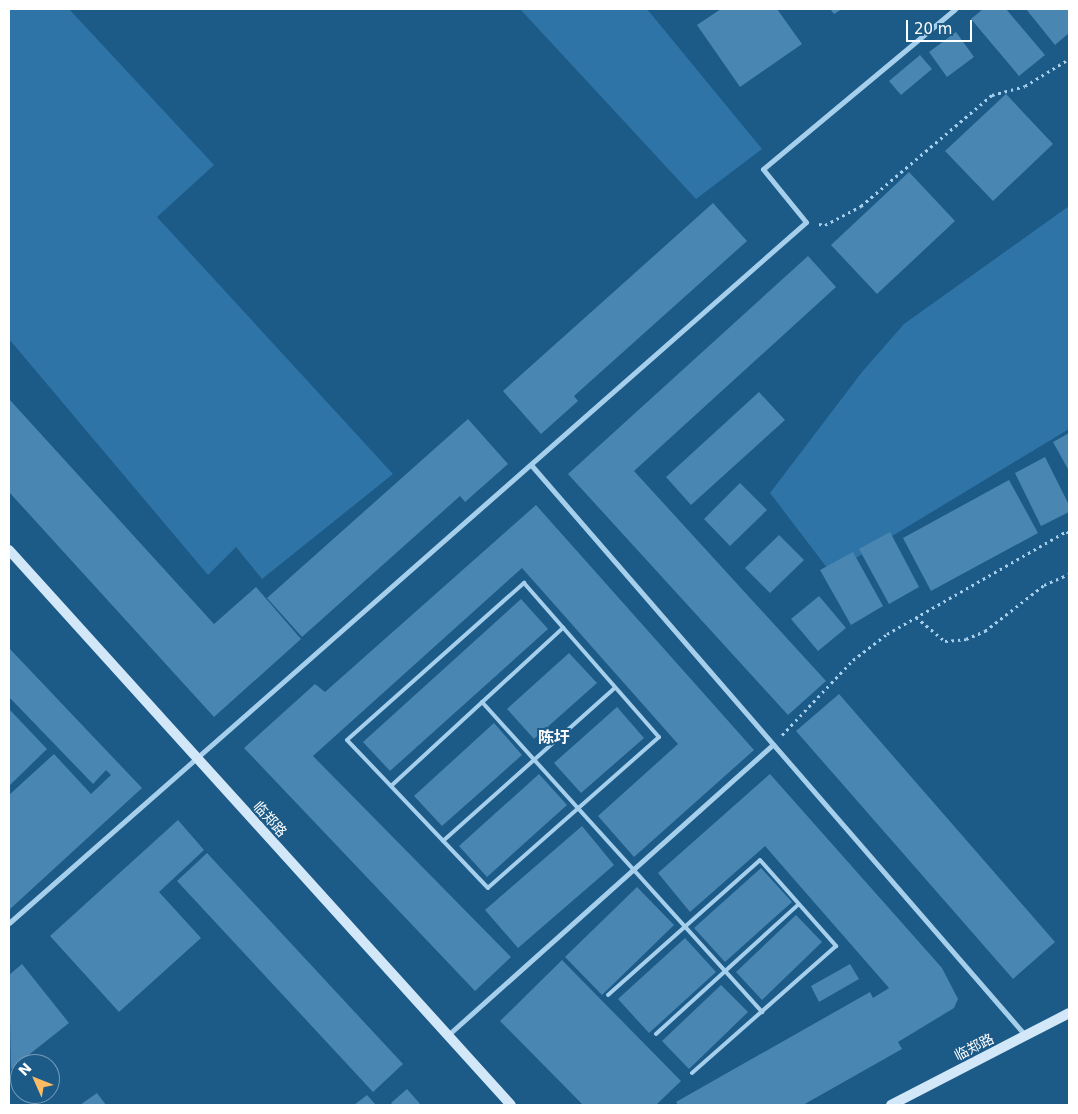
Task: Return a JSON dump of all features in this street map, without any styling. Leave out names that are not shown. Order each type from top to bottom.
[{"type":"main road","name":"临郑路","points":[[9,550],[446,1037],[510,1105]]},
{"type":"main road","name":"临郑路","points":[[891,1105],[1069,1013]]},
{"type":"street","points":[[9,923],[532,466],[806,222],[763,169],[955,9]]},
{"type":"street","points":[[532,466],[1026,1036]]},
{"type":"street","points":[[446,1037],[773,744]]},
{"type":"lane","points":[[524,583],[563,628],[659,737],[488,888],[347,740],[524,583]]},
{"type":"lane","points":[[391,786],[563,628]]},
{"type":"lane","points":[[443,841],[616,688]]},
{"type":"lane","points":[[482,702],[762,1012]]},
{"type":"lane","points":[[608,995],[760,860],[836,946],[692,1073]]},
{"type":"lane","points":[[656,1034],[799,904]]},
{"type":"path","points":[[806,222],[825,225],[861,206],[992,95],[1025,86],[1069,59]]},
{"type":"path","points":[[773,744],[853,660],[887,634],[1067,531],[1069,535]]},
{"type":"path","points":[[916,618],[944,641],[966,639],[985,631],[1044,585],[1069,574]]},
{"type":"shaded area","points":[[9,9],[69,9],[214,165],[157,217],[393,474],[262,579],[236,547],[208,575],[9,339]]},
{"type":"shaded area","points":[[520,9],[647,9],[762,149],[696,199]]},
{"type":"shaded area","points":[[1069,206],[1069,429],[831,573],[770,493],[862,372],[904,324]]},
{"type":"building","points":[[721,9],[777,9],[802,44],[740,87],[697,25]]},
{"type":"building","points":[[830,9],[842,9],[834,14]]},
{"type":"building","points":[[983,9],[1006,9],[1045,55],[1019,76],[971,19]]},
{"type":"building","points":[[1026,9],[1069,9],[1069,33],[1055,45]]},
{"type":"building","points":[[956,32],[974,57],[947,77],[929,52]]},
{"type":"building","points":[[920,55],[932,69],[901,95],[889,81]]},
{"type":"building","points":[[1006,94],[1053,144],[993,201],[945,151]]},
{"type":"building","points":[[909,172],[955,221],[877,294],[831,245]]},
{"type":"building","points":[[713,203],[747,241],[574,396],[578,401],[541,434],[503,391]]},
{"type":"building","points":[[808,256],[836,287],[634,471],[826,681],[788,715],[568,474]]},
{"type":"building","points":[[759,392],[785,420],[691,505],[666,477]]},
{"type":"building","points":[[9,399],[214,624],[256,587],[301,639],[214,717],[9,492]]},
{"type":"building","points":[[468,419],[508,464],[465,502],[460,496],[302,637],[267,598]]},
{"type":"building","points":[[1069,433],[1069,471],[1053,442]]},
{"type":"building","points":[[1045,457],[1069,505],[1069,512],[1041,526],[1015,473]]},
{"type":"building","points":[[1009,480],[1038,533],[931,591],[903,538]]},
{"type":"building","points":[[740,483],[767,510],[730,546],[704,519]]},
{"type":"building","points":[[536,505],[754,750],[634,857],[598,816],[678,744],[522,568],[313,756],[511,957],[475,991],[244,748],[315,684],[325,692]]},
{"type":"building","points":[[890,532],[919,587],[889,604],[859,549]]},
{"type":"building","points":[[779,535],[804,560],[770,593],[745,568]]},
{"type":"building","points":[[853,552],[883,606],[851,625],[820,570]]},
{"type":"building","points":[[819,596],[846,628],[818,651],[791,619]]},
{"type":"building","points":[[521,599],[548,629],[390,771],[363,742]]},
{"type":"building","points":[[9,648],[142,788],[9,910],[9,795],[54,754],[91,794],[111,775],[106,770],[93,784],[9,697]]},
{"type":"building","points":[[569,653],[597,683],[534,739],[507,709]]},
{"type":"building","points":[[839,694],[1055,942],[1013,979],[796,731]]},
{"type":"building","points":[[617,707],[644,738],[581,793],[554,763]]},
{"type":"building","points":[[9,709],[47,749],[9,786]]},
{"type":"building","points":[[494,723],[522,755],[442,826],[414,796]]},
{"type":"building","points":[[539,774],[567,805],[487,877],[459,846]]},
{"type":"building","points":[[770,774],[942,968],[958,999],[954,1008],[898,1042],[902,1049],[803,1105],[678,1105],[676,1102],[870,992],[873,998],[889,988],[765,846],[690,912],[658,873]]},
{"type":"building","points":[[178,820],[204,850],[159,892],[201,938],[119,1012],[50,936]]},
{"type":"building","points":[[582,826],[614,865],[518,948],[485,910]]},
{"type":"building","points":[[207,853],[403,1064],[373,1092],[177,881]]},
{"type":"building","points":[[761,868],[792,902],[725,962],[694,928]]},
{"type":"building","points":[[637,887],[674,925],[602,995],[565,957]]},
{"type":"building","points":[[796,915],[822,942],[762,1000],[736,972]]},
{"type":"building","points":[[685,938],[716,972],[649,1033],[618,999]]},
{"type":"building","points":[[562,960],[681,1081],[656,1105],[583,1105],[500,1021]]},
{"type":"building","points":[[22,964],[69,1023],[30,1054],[11,1054],[9,975]]},
{"type":"building","points":[[850,964],[859,979],[819,1002],[811,986]]},
{"type":"building","points":[[721,985],[748,1012],[689,1069],[662,1041]]},
{"type":"building","points":[[407,1089],[421,1105],[393,1105],[391,1103]]},
{"type":"building","points":[[97,1093],[106,1105],[80,1105]]},
{"type":"building","points":[[367,1095],[376,1105],[354,1105]]},
{"type":"district","name":"陈圩","points":[[554,738]]}]
